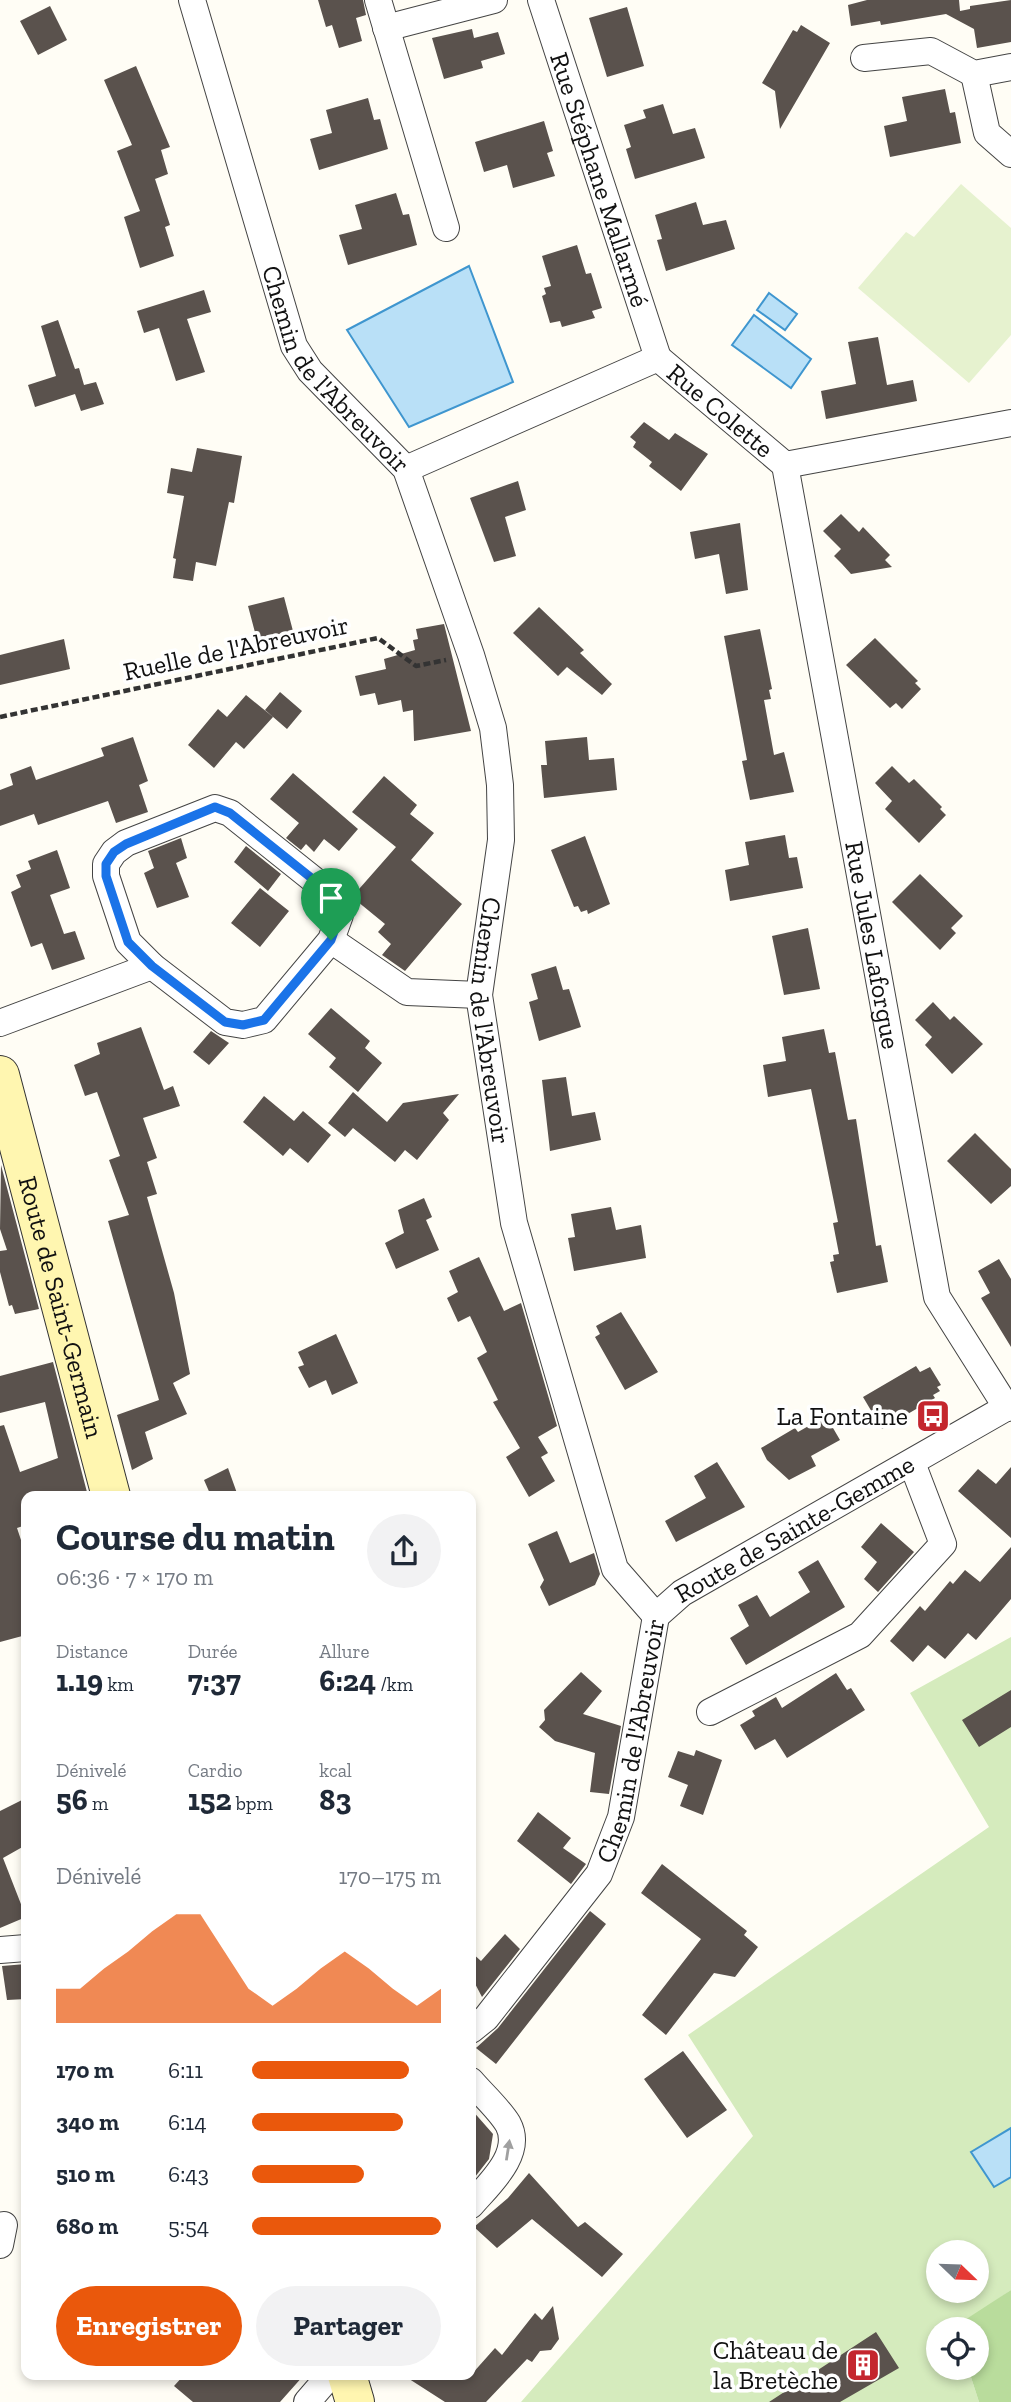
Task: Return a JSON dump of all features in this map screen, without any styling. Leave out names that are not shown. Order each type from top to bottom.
[{"type":"street","name":"Chemin de l'Abreuvoir","points":[[192,0],[294,346],[310,371],[406,469],[471,655],[493,728],[500,785],[500,840],[479,995],[514,1223],[615,1569],[656,1616],[621,1817],[599,1874],[486,2018],[476,2026]]},
{"type":"street","points":[[378,0],[446,228]]},
{"type":"street","points":[[386,28],[494,0]]},
{"type":"street","name":"Rue Stéphane Mallarmé","points":[[541,0],[659,358]]},
{"type":"street","points":[[864,58],[931,51],[974,74],[1011,67]]},
{"type":"street","points":[[974,74],[987,133],[1011,154]]},
{"type":"street","name":"Rue Colette","points":[[406,469],[659,358],[785,465],[1011,423]]},
{"type":"street","name":"Rue Jules Laforgue","points":[[785,465],[937,1297],[1009,1406]]},
{"type":"street","points":[[215,807],[230,813],[334,896],[340,915],[331,940],[264,1020],[243,1025],[225,1022],[152,966],[128,942],[106,876],[106,864],[114,852],[126,844],[215,807]]},
{"type":"street","points":[[331,940],[407,992],[479,995]]},
{"type":"street","points":[[0,1023],[152,966]]},
{"type":"street","name":"Route de Saint-Germain","points":[[0,1075],[110,1491]]},
{"type":"street","name":"Route de Sainte-Gemme","points":[[656,1616],[682,1593],[1009,1406]]},
{"type":"street","points":[[710,1712],[860,1635],[943,1544],[912,1463]]},
{"type":"street","points":[[0,1950],[21,1948]]},
{"type":"street","points":[[476,2087],[509,2125],[511,2148],[506,2163],[476,2199]]},
{"type":"street","points":[[307,2402],[326,2380]]},
{"type":"street","points":[[348,2380],[355,2402]]},
{"type":"path","name":"Ruelle de l'Abreuvoir","points":[[0,717],[378,638],[416,666],[471,655]]},
{"type":"green space","points":[[961,184],[1011,228],[1011,335],[969,383],[858,288],[906,232],[914,237]]},
{"type":"green space","points":[[1011,1637],[1011,2290],[972,2317],[926,2317],[926,2380],[972,2380],[979,2402],[521,2402],[753,2136],[688,2035],[989,1827],[910,1693]]},
{"type":"green space","points":[[1011,2290],[1011,2402],[979,2402],[972,2380],[989,2380],[989,2317],[969,2317]]},
{"type":"water","points":[[469,266],[513,382],[409,427],[347,330]]},
{"type":"water","points":[[769,293],[797,314],[785,330],[757,310]]},
{"type":"water","points":[[754,315],[811,359],[791,388],[732,345]]},
{"type":"water","points":[[1011,2128],[1011,2177],[994,2187],[971,2152]]},
{"type":"building","points":[[318,0],[363,0],[366,15],[356,18],[362,41],[339,48],[332,25],[326,27]]},
{"type":"building","points":[[867,0],[959,0],[960,11],[970,9],[970,6],[1011,0],[1011,42],[977,48],[974,29],[946,14],[881,25],[880,21],[851,26],[848,5]]},
{"type":"building","points":[[50,6],[67,40],[38,55],[20,21]]},
{"type":"building","points":[[627,7],[644,66],[607,77],[589,18]]},
{"type":"building","points":[[801,25],[830,43],[780,129],[775,91],[762,83],[793,30],[797,32]]},
{"type":"building","points":[[472,29],[474,38],[498,32],[505,54],[481,61],[483,68],[444,79],[432,38]]},
{"type":"building","points":[[136,66],[170,147],[161,150],[168,174],[155,179],[170,225],[165,227],[174,256],[140,268],[124,217],[140,211],[117,151],[132,145],[104,80]]},
{"type":"building","points":[[945,89],[950,113],[955,112],[961,143],[890,157],[884,126],[907,121],[902,97]]},
{"type":"building","points":[[368,98],[374,120],[380,119],[388,149],[319,170],[310,139],[332,133],[326,110]]},
{"type":"building","points":[[663,104],[673,134],[695,128],[705,158],[635,179],[626,149],[631,147],[624,125],[646,118],[643,110]]},
{"type":"building","points":[[544,121],[553,151],[547,153],[555,176],[513,188],[507,165],[484,172],[475,142]]},
{"type":"building","points":[[396,193],[403,215],[409,214],[417,245],[348,265],[339,235],[362,229],[355,205]]},
{"type":"building","points":[[696,202],[703,225],[726,220],[735,249],[666,271],[657,240],[662,239],[655,215]]},
{"type":"building","points":[[577,245],[586,274],[591,273],[602,308],[592,311],[595,318],[562,327],[560,321],[550,323],[542,296],[546,294],[544,288],[551,286],[542,256]]},
{"type":"building","points":[[204,290],[211,312],[187,319],[205,372],[176,381],[159,328],[144,333],[137,311]]},
{"type":"building","points":[[58,320],[75,369],[79,368],[84,385],[96,382],[104,404],[81,411],[75,394],[35,407],[28,385],[56,376],[41,326]]},
{"type":"building","points":[[878,337],[887,385],[913,380],[917,401],[826,419],[821,391],[856,384],[848,342]]},
{"type":"building","points":[[644,422],[669,440],[675,433],[708,454],[681,491],[649,466],[652,462],[633,447],[636,442],[630,437]]},
{"type":"building","points":[[197,448],[242,456],[234,503],[229,502],[216,566],[196,562],[193,581],[173,578],[176,559],[173,558],[184,496],[167,493],[171,468],[192,472]]},
{"type":"building","points":[[518,481],[526,510],[505,517],[516,556],[494,562],[470,498]]},
{"type":"building","points":[[841,514],[859,532],[863,527],[890,555],[885,560],[892,567],[851,574],[834,556],[841,549],[823,531]]},
{"type":"building","points":[[740,523],[748,590],[726,594],[719,554],[695,559],[690,532]]},
{"type":"building","points":[[284,597],[293,631],[257,640],[248,606]]},
{"type":"building","points":[[539,607],[584,650],[580,653],[612,684],[602,695],[567,667],[558,676],[513,633]]},
{"type":"building","points":[[444,624],[471,731],[414,741],[413,710],[403,712],[401,700],[378,705],[375,693],[360,696],[355,676],[386,669],[384,659],[415,650],[413,640],[418,639],[416,629]]},
{"type":"building","points":[[760,629],[772,689],[769,690],[771,699],[764,700],[774,755],[784,752],[794,792],[750,800],[742,761],[747,760],[724,636]]},
{"type":"building","points":[[875,638],[918,681],[915,683],[921,689],[902,709],[896,703],[890,708],[846,665]]},
{"type":"building","points":[[64,639],[70,669],[0,685],[0,655]]},
{"type":"building","points":[[280,692],[302,711],[287,729],[265,710]]},
{"type":"building","points":[[246,695],[273,717],[244,749],[236,742],[214,768],[188,745],[218,709],[227,717]]},
{"type":"building","points":[[133,737],[148,781],[139,785],[148,812],[116,823],[108,801],[38,825],[34,814],[0,826],[0,790],[13,785],[10,774],[31,766],[36,780],[104,756],[101,748]]},
{"type":"building","points":[[587,737],[589,760],[614,758],[617,790],[544,798],[541,765],[547,765],[545,741]]},
{"type":"building","points":[[892,766],[909,783],[914,779],[942,807],[940,809],[946,815],[919,843],[885,809],[892,801],[875,783]]},
{"type":"building","points":[[293,773],[358,829],[339,851],[324,839],[314,852],[306,844],[301,850],[286,838],[299,823],[270,799]]},
{"type":"building","points":[[384,776],[417,805],[410,814],[434,833],[411,860],[462,904],[405,971],[382,955],[391,944],[378,932],[385,924],[352,897],[396,847],[352,812]]},
{"type":"building","points":[[785,835],[789,858],[797,857],[803,888],[730,901],[725,870],[749,865],[745,842]]},
{"type":"building","points":[[585,836],[610,904],[588,914],[587,910],[581,912],[578,906],[574,907],[551,850]]},
{"type":"building","points":[[181,838],[187,858],[176,863],[189,897],[157,908],[144,873],[154,868],[148,851]]},
{"type":"building","points":[[246,846],[281,874],[268,891],[234,862]]},
{"type":"building","points":[[57,850],[70,888],[50,895],[64,934],[75,931],[85,959],[52,970],[42,943],[31,947],[11,892],[21,887],[16,875],[31,869],[28,861]]},
{"type":"building","points":[[920,874],[963,916],[951,928],[956,933],[940,950],[892,902]]},
{"type":"building","points":[[260,888],[289,911],[260,947],[231,923]]},
{"type":"building","points":[[808,928],[820,989],[784,995],[772,936]]},
{"type":"building","points":[[556,966],[563,990],[569,989],[581,1027],[539,1041],[529,1002],[538,999],[531,974]]},
{"type":"building","points":[[933,1002],[950,1020],[954,1016],[983,1044],[952,1074],[925,1045],[932,1037],[915,1020]]},
{"type":"building","points":[[331,1008],[370,1041],[365,1048],[382,1063],[358,1092],[329,1067],[336,1058],[308,1034]]},
{"type":"building","points":[[141,1027],[164,1090],[173,1086],[180,1106],[143,1118],[157,1158],[147,1162],[157,1194],[147,1197],[174,1293],[190,1374],[173,1383],[187,1414],[145,1432],[153,1459],[132,1470],[117,1415],[159,1400],[108,1221],[129,1215],[109,1160],[120,1156],[97,1092],[85,1096],[74,1065],[100,1054],[97,1043]]},
{"type":"building","points":[[824,1029],[829,1053],[835,1052],[848,1120],[856,1119],[876,1246],[881,1245],[888,1282],[837,1293],[830,1262],[834,1261],[833,1255],[839,1254],[833,1223],[838,1222],[811,1089],[768,1097],[763,1065],[786,1061],[782,1037]]},
{"type":"building","points":[[211,1031],[229,1043],[209,1065],[193,1052]]},
{"type":"building","points":[[566,1077],[572,1116],[595,1112],[601,1140],[550,1151],[542,1080]]},
{"type":"building","points":[[353,1092],[387,1122],[403,1103],[459,1094],[443,1113],[449,1120],[417,1160],[405,1150],[395,1162],[353,1128],[345,1137],[328,1123]]},
{"type":"building","points":[[264,1096],[294,1121],[303,1111],[331,1135],[308,1163],[290,1148],[283,1156],[243,1122]]},
{"type":"building","points":[[975,1133],[1011,1169],[1011,1186],[991,1204],[947,1161]]},
{"type":"building","points":[[1,1165],[39,1309],[15,1314],[12,1305],[9,1306],[0,1272],[0,1251],[7,1250],[0,1229]]},
{"type":"building","points":[[424,1198],[432,1217],[426,1220],[439,1250],[396,1269],[385,1243],[404,1233],[398,1210]]},
{"type":"building","points":[[611,1207],[616,1230],[641,1225],[646,1258],[574,1271],[568,1238],[575,1237],[571,1214]]},
{"type":"building","points":[[479,1257],[504,1311],[521,1303],[557,1426],[538,1437],[548,1453],[541,1457],[555,1481],[529,1497],[506,1457],[520,1448],[493,1402],[498,1400],[477,1358],[487,1352],[470,1316],[458,1322],[447,1298],[458,1292],[449,1271]]},
{"type":"building","points":[[999,1259],[1011,1279],[1011,1347],[981,1298],[990,1293],[978,1271]]},
{"type":"building","points":[[621,1312],[658,1372],[625,1390],[595,1337],[600,1334],[596,1326]]},
{"type":"building","points":[[336,1334],[358,1383],[332,1395],[326,1380],[309,1388],[298,1367],[304,1365],[298,1352]]},
{"type":"building","points":[[53,1362],[87,1491],[21,1491],[21,1527],[17,1528],[21,1540],[21,1636],[0,1642],[0,1426],[4,1425],[20,1472],[58,1458],[45,1402],[0,1413],[0,1376]]},
{"type":"building","points":[[916,1366],[920,1372],[930,1367],[941,1385],[937,1387],[940,1391],[933,1395],[935,1398],[882,1429],[863,1397]]},
{"type":"building","points":[[826,1416],[840,1440],[811,1456],[816,1466],[789,1480],[767,1460],[761,1448],[795,1428],[798,1432]]},
{"type":"building","points":[[717,1462],[745,1507],[676,1542],[665,1521],[706,1498],[694,1476]]},
{"type":"building","points":[[1011,1467],[1011,1538],[958,1491],[978,1469],[996,1484]]},
{"type":"building","points":[[228,1468],[236,1491],[209,1491],[204,1480]]},
{"type":"building","points":[[881,1523],[914,1552],[878,1592],[864,1579],[877,1562],[861,1547]]},
{"type":"building","points":[[557,1531],[570,1563],[594,1553],[600,1574],[595,1585],[549,1606],[540,1587],[544,1580],[528,1544]]},
{"type":"building","points":[[1011,1547],[1011,1599],[976,1640],[968,1633],[945,1659],[928,1645],[913,1662],[890,1641],[920,1606],[925,1611],[950,1581],[953,1584],[965,1570],[980,1582]]},
{"type":"building","points":[[818,1560],[845,1607],[746,1665],[730,1638],[749,1626],[738,1605],[757,1595],[770,1617],[810,1592],[798,1572]]},
{"type":"building","points":[[581,1672],[602,1691],[583,1714],[621,1726],[609,1794],[590,1792],[595,1753],[555,1741],[539,1727],[545,1720],[544,1710]]},
{"type":"building","points":[[836,1673],[847,1690],[851,1688],[865,1710],[787,1758],[775,1739],[755,1750],[740,1725],[755,1716],[752,1711],[776,1697],[782,1708]]},
{"type":"building","points":[[1011,1690],[1011,1727],[979,1747],[962,1720]]},
{"type":"building","points":[[696,1750],[722,1760],[703,1815],[680,1806],[688,1785],[668,1777],[678,1751],[694,1756]]},
{"type":"building","points":[[21,1800],[21,1848],[3,1858],[21,1904],[21,1919],[0,1928],[0,1811]]},
{"type":"building","points":[[538,1812],[571,1838],[563,1848],[586,1864],[571,1884],[517,1841]]},
{"type":"building","points":[[662,1864],[747,1931],[744,1935],[758,1947],[735,1977],[714,1973],[666,2035],[642,2015],[701,1939],[641,1893]]},
{"type":"building","points":[[590,1911],[606,1924],[496,2064],[476,2048],[498,2028]]},
{"type":"building","points":[[505,1934],[520,1949],[482,1997],[476,1986],[476,1956],[481,1961]]},
{"type":"building","points":[[21,1964],[21,1999],[7,2000],[2,1966]]},
{"type":"building","points":[[683,2051],[727,2110],[687,2138],[644,2079]]},
{"type":"building","points":[[476,2115],[493,2134],[489,2159],[476,2176]]},
{"type":"building","points":[[529,2173],[578,2227],[585,2222],[623,2254],[602,2277],[532,2219],[497,2248],[476,2229],[476,2225],[508,2198]]},
{"type":"building","points":[[553,2306],[559,2339],[551,2350],[540,2351],[532,2362],[527,2359],[486,2402],[445,2402],[411,2380],[476,2380],[476,2369],[495,2348],[502,2355],[535,2313],[542,2320]]},
{"type":"building","name":"Château de la Bretèche","points":[[876,2332],[899,2368],[840,2402],[769,2402]]},
{"type":"building","points":[[179,2380],[300,2380],[280,2402],[193,2402],[174,2386]]},
{"type":"place","name":"La Fontaine","points":[[933,1416]]},
{"type":"place","name":"Château de la Bretèche","points":[[863,2365]]},
{"type":"route","points":[[215,807],[230,813],[334,896],[340,915],[331,940],[264,1020],[243,1025],[225,1022],[152,966],[128,942],[106,876],[106,864],[114,852],[126,844],[215,807]]}]
